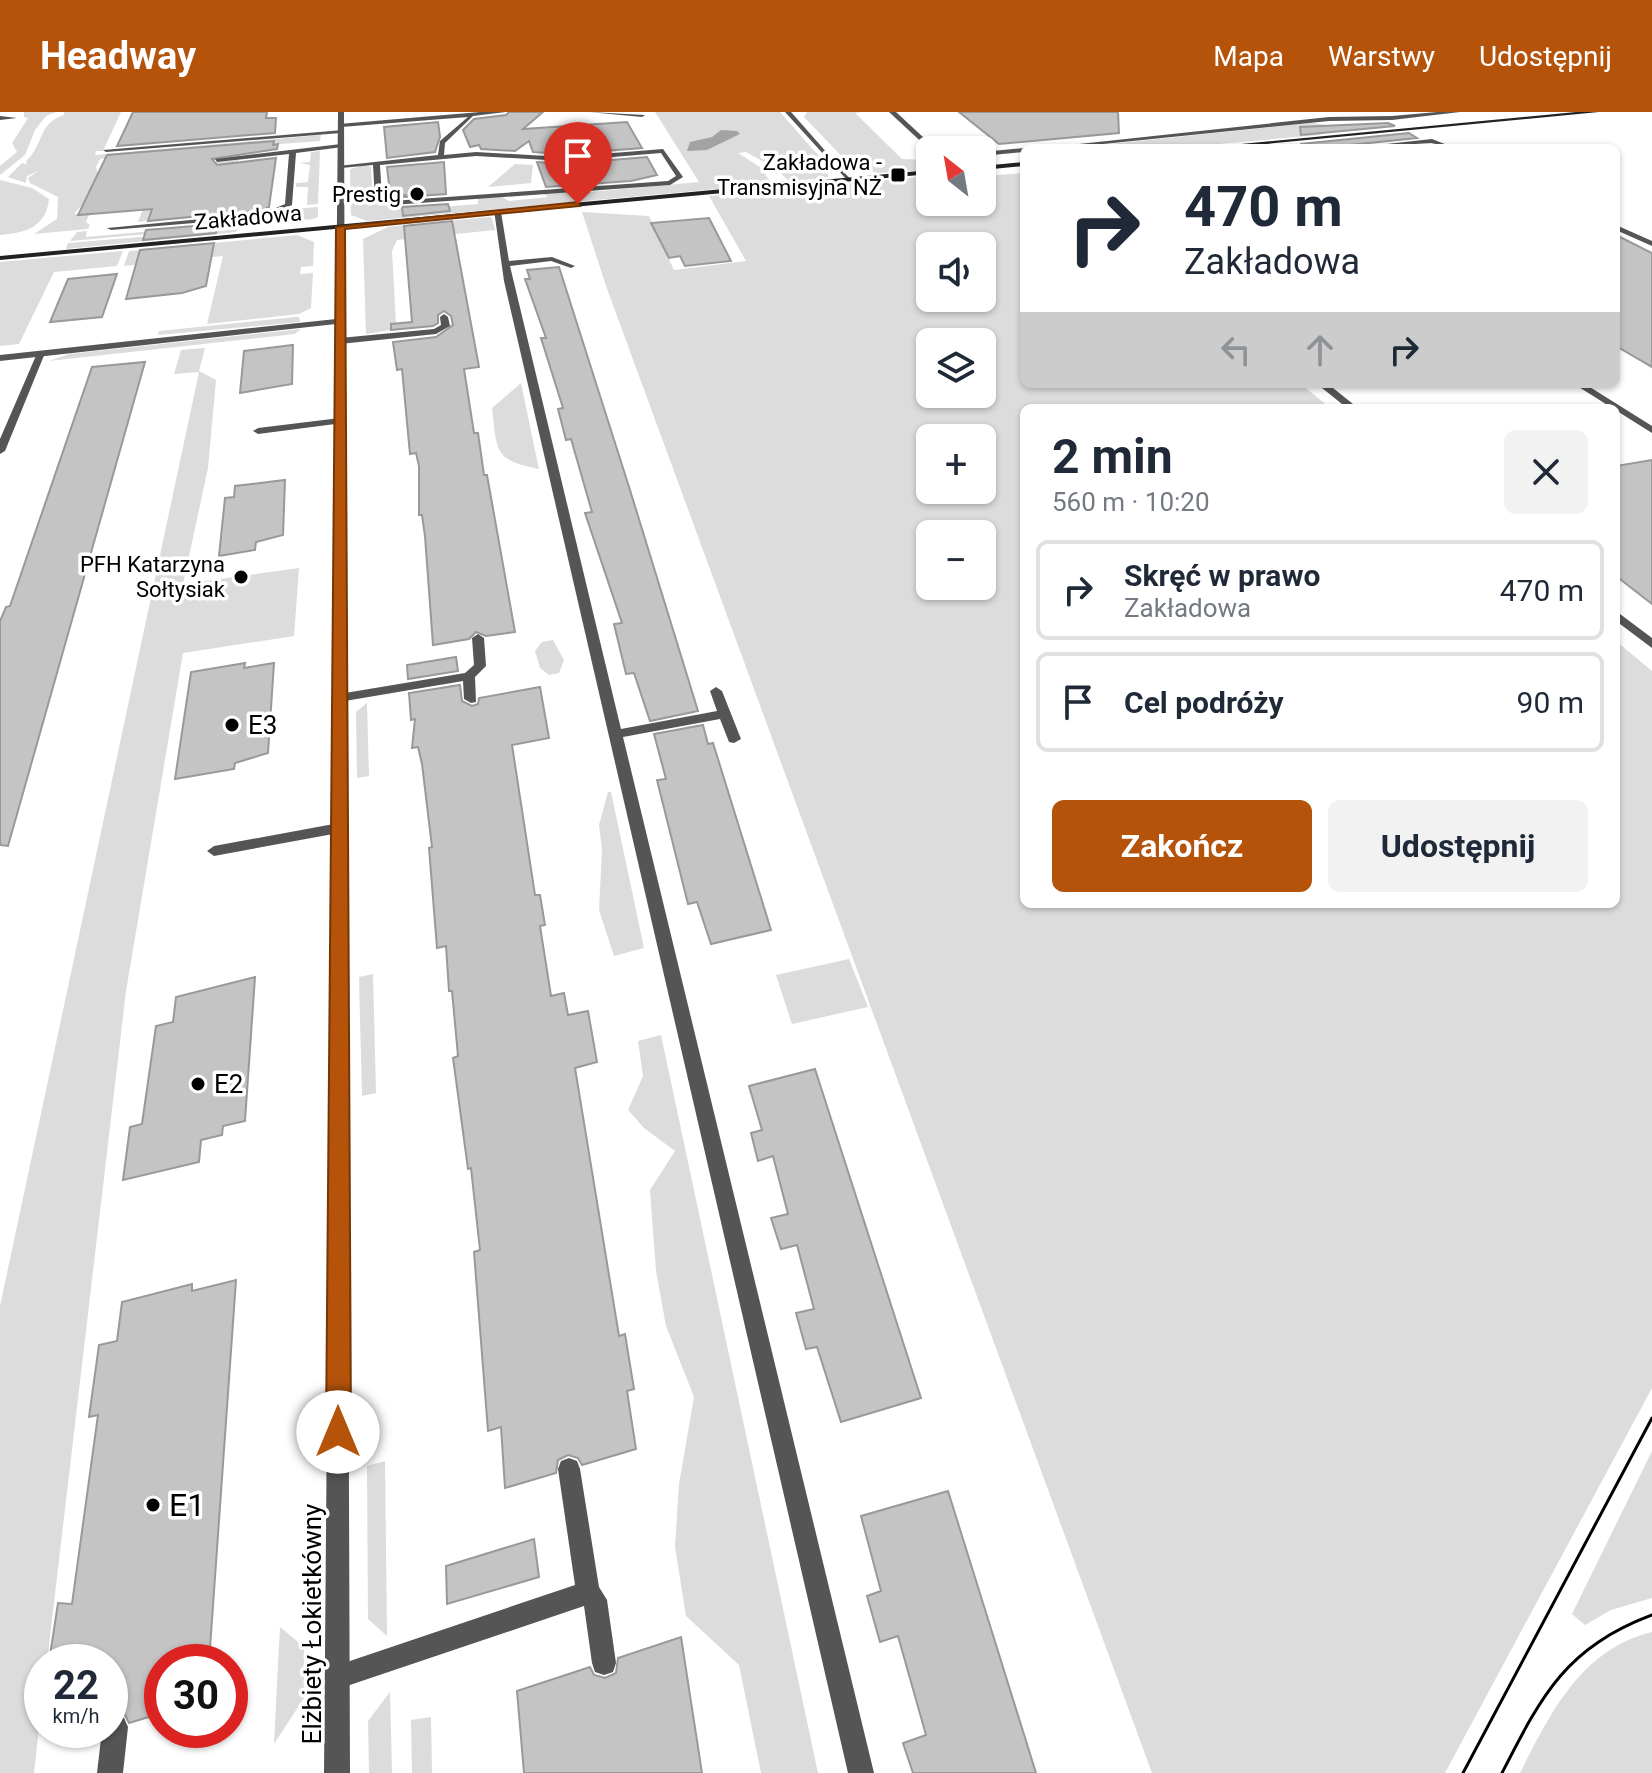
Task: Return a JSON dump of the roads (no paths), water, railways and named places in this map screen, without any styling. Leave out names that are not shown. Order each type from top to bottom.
[{"type":"street","name":"Elżbiety Łokietkówny","points":[[337,1773],[341,112]]},
{"type":"street","points":[[106,150],[503,112]]},
{"type":"street","points":[[592,112],[642,115]]},
{"type":"street","points":[[788,112],[849,179]]},
{"type":"street","points":[[892,112],[919,136]]},
{"type":"street","points":[[1311,112],[1358,134]]},
{"type":"street","points":[[1084,144],[1329,119],[1392,118],[1457,112]]},
{"type":"street","points":[[1247,144],[1596,112]]},
{"type":"street","points":[[441,157],[442,142],[476,114]]},
{"type":"street","points":[[0,118],[14,118]]},
{"type":"street","points":[[1398,144],[1432,141],[1441,144]]},
{"type":"street","points":[[217,160],[341,146]]},
{"type":"street","points":[[111,228],[265,215],[282,210],[288,205],[293,150]]},
{"type":"street","points":[[996,153],[1020,150]]},
{"type":"street","points":[[244,167],[251,160],[281,151]]},
{"type":"street","points":[[341,166],[376,162],[476,154],[564,159],[663,151],[680,177],[670,183],[590,191],[551,190],[388,203],[379,200],[376,162]]},
{"type":"street","points":[[996,167],[1020,164]]},
{"type":"street","name":"Zakładowa","points":[[0,258],[916,173]]},
{"type":"street","points":[[497,212],[615,734],[861,1773]]},
{"type":"street","points":[[1620,229],[1652,244]]},
{"type":"street","points":[[507,264],[552,259],[571,266]]},
{"type":"street","points":[[340,341],[434,335],[446,326],[444,317]]},
{"type":"street","points":[[0,358],[340,321]]},
{"type":"street","points":[[0,451],[41,353]]},
{"type":"street","points":[[1327,388],[1348,404]]},
{"type":"street","points":[[1585,388],[1611,404]]},
{"type":"street","points":[[1620,410],[1652,430]]},
{"type":"street","points":[[258,431],[340,421]]},
{"type":"street","points":[[1620,618],[1652,644]]},
{"type":"street","points":[[339,698],[469,676],[480,666],[478,638]]},
{"type":"street","points":[[469,676],[471,699]]},
{"type":"street","points":[[716,691],[734,739]]},
{"type":"street","points":[[615,734],[725,714]]},
{"type":"street","points":[[214,851],[339,828]]},
{"type":"street","points":[[569,1469],[588,1593],[595,1600],[604,1663]]},
{"type":"street","points":[[338,1677],[588,1593]]},
{"type":"street","points":[[110,1773],[113,1748]]},
{"type":"tram line","points":[[1463,1773],[1652,1418]]},
{"type":"tram line","points":[[1502,1773],[1530,1720],[1559,1677],[1597,1643],[1652,1615]]},
{"type":"place","name":"Zakładowa - Transmisyjna NŻ","points":[[898,175]]},
{"type":"place","name":"Prestig","points":[[417,194]]},
{"type":"place","name":"PFH Katarzyna Sołtysiak","points":[[241,577]]},
{"type":"place","name":"E3","points":[[232,725]]},
{"type":"place","name":"E2","points":[[198,1084]]},
{"type":"place","name":"E1","points":[[153,1505]]}]
